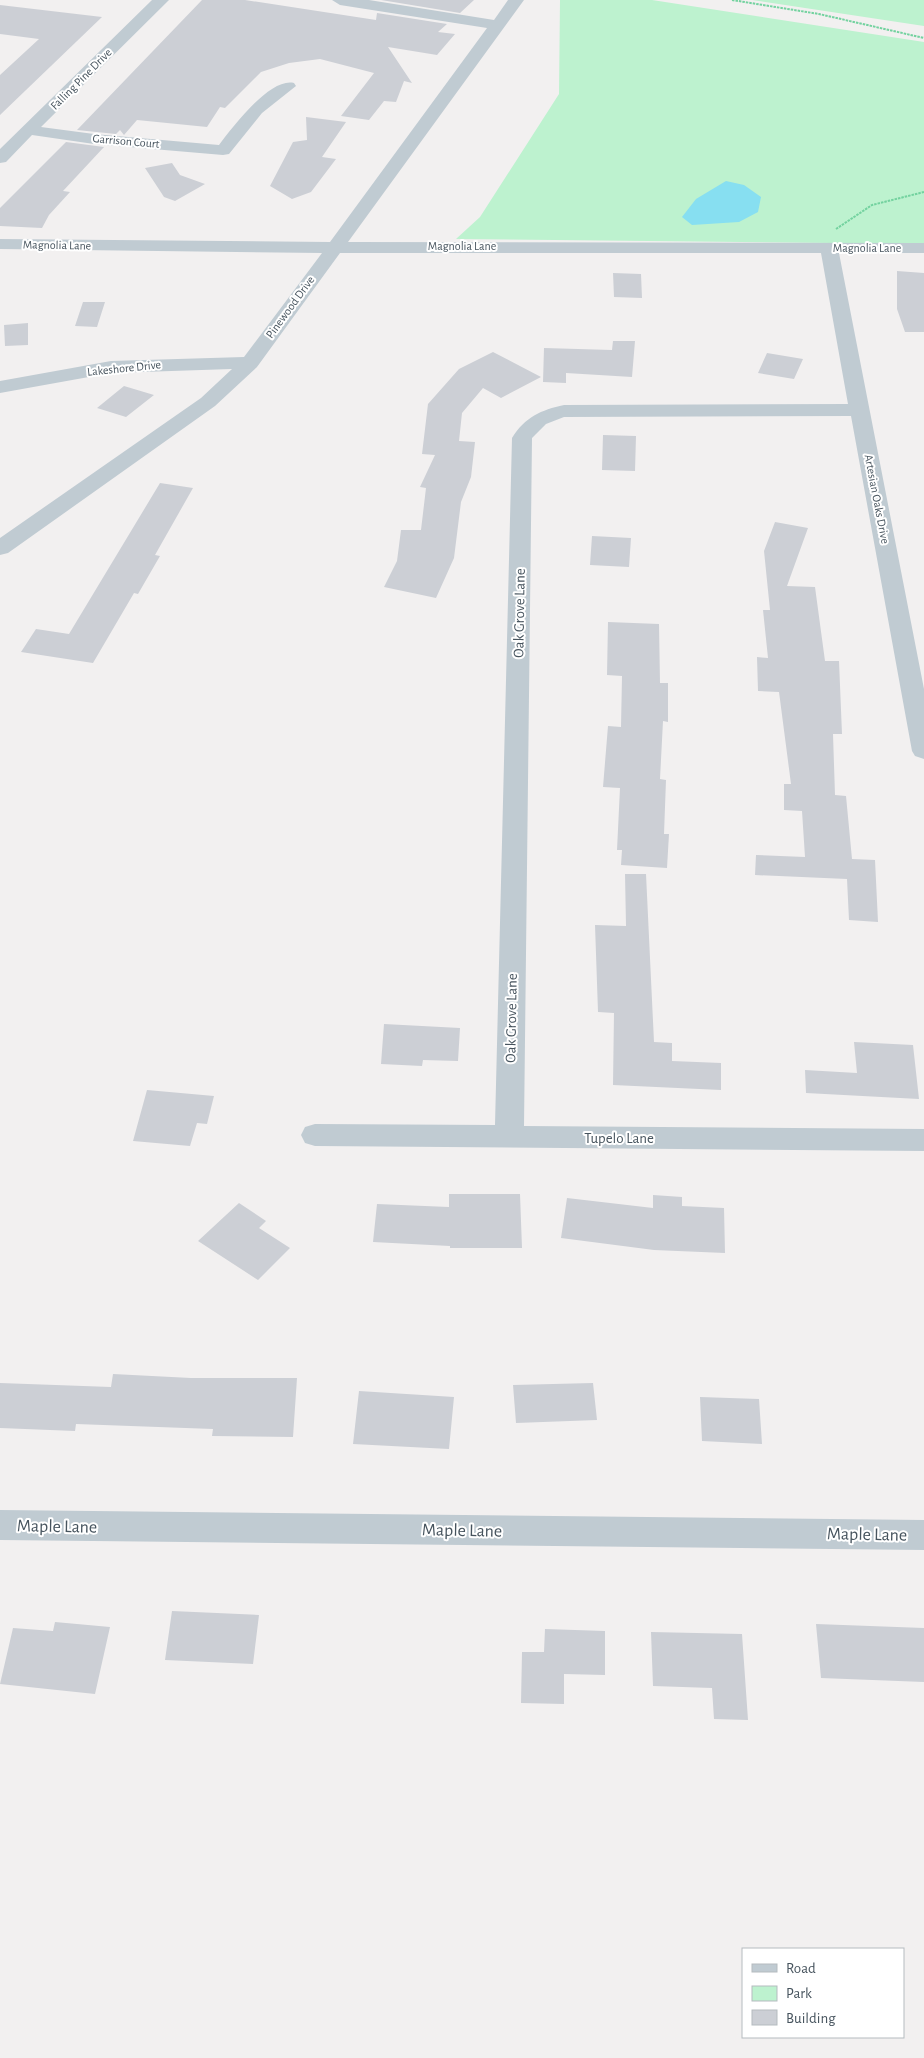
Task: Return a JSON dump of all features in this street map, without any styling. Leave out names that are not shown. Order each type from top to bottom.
[{"type":"street","name":"Falling Pine Drive","points":[[0,158],[162,0]]},
{"type":"street","points":[[340,0],[497,25]]},
{"type":"street","name":"Pinewood Drive","points":[[0,548],[208,402],[250,363],[516,0]]},
{"type":"street","name":"Garrison Court","points":[[29,130],[94,139],[223,150],[256,110],[288,86]]},
{"type":"street","name":"Magnolia Lane","points":[[0,244],[924,248]]},
{"type":"street","name":"Artesian Oaks Drive","points":[[829,248],[924,751]]},
{"type":"street","name":"Lakeshore Drive","points":[[0,387],[111,367],[156,364],[250,363]]},
{"type":"street","name":"Oak Grove Lane","points":[[509,1137],[522,438],[527,430],[540,418],[564,411],[860,410]]},
{"type":"street","name":"Tupelo Lane","points":[[315,1135],[924,1140]]},
{"type":"street","name":"Maple Lane","points":[[0,1525],[924,1535]]},
{"type":"path","points":[[732,0],[819,14],[924,38]]},
{"type":"path","points":[[829,248],[829,238],[838,227],[872,205],[924,192]]},
{"type":"green space","points":[[560,0],[652,0],[924,42],[924,244],[456,239],[480,217],[559,94]]},
{"type":"green space","points":[[752,0],[924,0],[924,26]]},
{"type":"water","points":[[726,181],[744,185],[761,197],[758,212],[739,222],[692,225],[682,217],[696,199]]},
{"type":"building","points":[[202,0],[245,0],[376,20],[377,13],[447,24],[438,32],[455,34],[437,55],[388,47],[412,83],[404,81],[396,102],[384,101],[369,120],[341,116],[374,73],[320,59],[289,63],[261,72],[225,108],[220,107],[207,127],[137,120],[124,135],[120,130],[116,134],[77,130]]},
{"type":"building","points":[[381,0],[474,0],[460,13]]},
{"type":"building","points":[[0,5],[102,17],[0,115],[0,75],[39,39],[0,34]]},
{"type":"building","points":[[306,117],[346,122],[322,157],[336,159],[311,192],[292,199],[270,186],[293,142],[307,140]]},
{"type":"building","points":[[66,142],[104,147],[63,191],[70,192],[49,215],[42,228],[0,226],[0,208]]},
{"type":"building","points":[[172,163],[180,175],[205,184],[175,201],[164,197],[145,168]]},
{"type":"building","points":[[897,271],[924,273],[924,332],[905,332],[897,309]]},
{"type":"building","points":[[613,273],[641,274],[642,298],[614,297]]},
{"type":"building","points":[[83,302],[105,302],[97,327],[75,326]]},
{"type":"building","points":[[28,323],[28,345],[5,346],[4,325]]},
{"type":"building","points":[[613,341],[635,341],[632,377],[566,373],[566,383],[543,382],[544,348],[612,350]]},
{"type":"building","points":[[493,352],[541,377],[501,398],[483,388],[462,413],[459,441],[475,442],[471,477],[461,502],[454,558],[436,598],[384,587],[397,561],[401,530],[421,530],[426,488],[420,487],[435,455],[422,454],[428,404],[459,369]]},
{"type":"building","points":[[767,353],[803,359],[794,379],[758,373]]},
{"type":"building","points":[[124,386],[154,395],[126,417],[97,408]]},
{"type":"building","points":[[603,435],[636,436],[635,471],[602,470]]},
{"type":"building","points":[[160,483],[193,488],[155,555],[160,556],[138,594],[134,593],[93,663],[21,652],[36,629],[69,634]]},
{"type":"building","points":[[775,522],[808,528],[787,586],[815,587],[825,661],[839,661],[842,734],[833,734],[835,795],[846,796],[852,859],[875,860],[878,922],[849,920],[847,879],[755,875],[756,855],[805,857],[802,811],[784,810],[784,784],[791,784],[779,692],[758,691],[757,657],[768,658],[763,610],[770,610],[764,551]]},
{"type":"building","points":[[592,536],[631,538],[629,567],[590,565]]},
{"type":"building","points":[[608,622],[659,624],[660,683],[668,683],[668,722],[663,721],[660,779],[666,780],[664,834],[669,834],[667,868],[621,865],[622,850],[617,850],[620,788],[603,787],[608,726],[621,727],[622,676],[607,675]]},
{"type":"building","points":[[625,874],[646,874],[654,1042],[672,1043],[672,1061],[721,1063],[721,1090],[613,1085],[614,1013],[598,1012],[595,925],[626,926]]},
{"type":"building","points":[[384,1024],[460,1028],[458,1061],[423,1060],[422,1066],[381,1064]]},
{"type":"building","points":[[854,1042],[913,1045],[919,1099],[806,1093],[805,1070],[857,1073]]},
{"type":"building","points":[[147,1090],[214,1096],[207,1124],[197,1123],[190,1146],[133,1141]]},
{"type":"building","points":[[449,1194],[520,1194],[522,1248],[450,1248],[450,1246],[373,1242],[377,1204],[449,1207]]},
{"type":"building","points":[[653,1195],[682,1197],[682,1206],[724,1208],[725,1253],[654,1250],[561,1238],[567,1198],[653,1208]]},
{"type":"building","points":[[239,1203],[266,1221],[259,1228],[290,1248],[258,1280],[198,1241]]},
{"type":"building","points":[[113,1374],[191,1378],[297,1378],[293,1437],[212,1436],[213,1429],[76,1424],[75,1431],[0,1428],[0,1383],[111,1387]]},
{"type":"building","points":[[593,1383],[597,1420],[516,1423],[513,1385]]},
{"type":"building","points":[[359,1391],[454,1397],[449,1449],[353,1444]]},
{"type":"building","points":[[700,1397],[759,1399],[762,1444],[702,1441]]},
{"type":"building","points":[[172,1611],[259,1615],[253,1664],[165,1660]]},
{"type":"building","points":[[55,1622],[110,1627],[95,1694],[0,1684],[13,1628],[53,1631]]},
{"type":"building","points":[[816,1624],[924,1628],[924,1682],[821,1678]]},
{"type":"building","points":[[545,1629],[605,1631],[605,1675],[564,1674],[564,1704],[521,1703],[522,1652],[544,1652]]},
{"type":"building","points":[[651,1632],[742,1634],[748,1720],[714,1719],[712,1688],[653,1686]]}]
